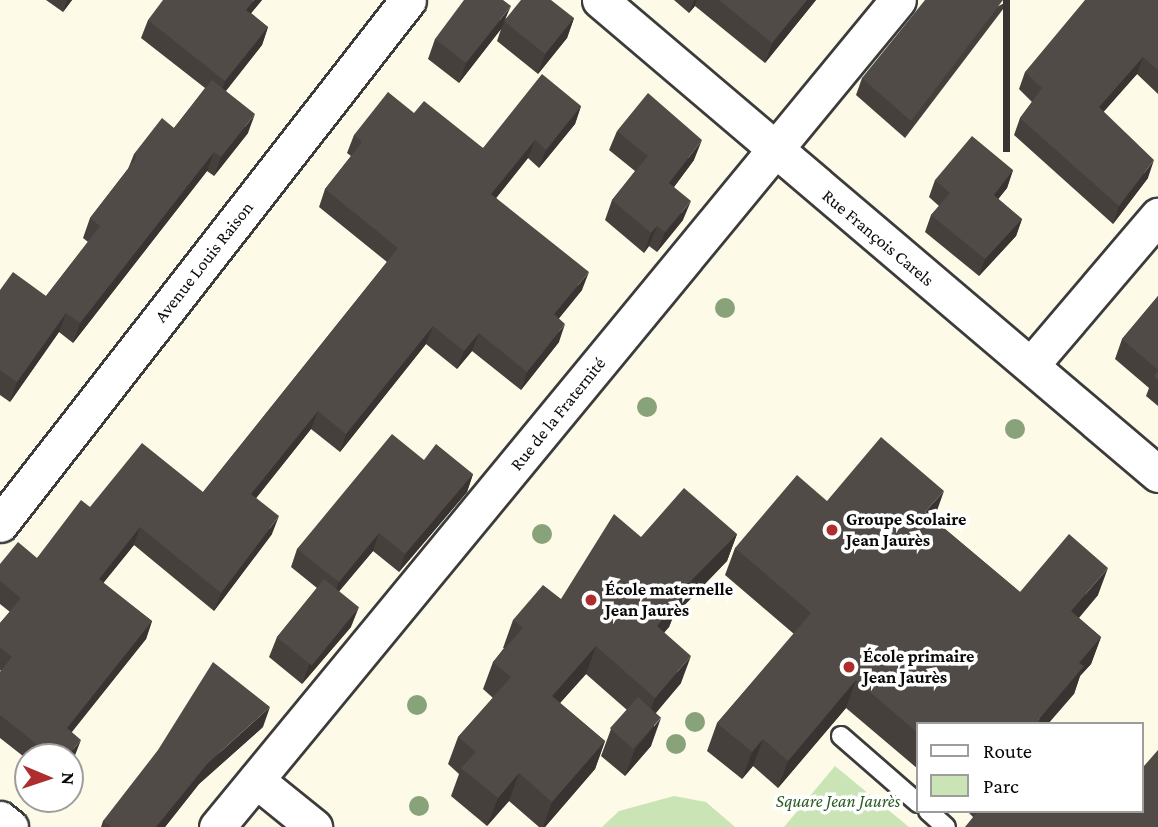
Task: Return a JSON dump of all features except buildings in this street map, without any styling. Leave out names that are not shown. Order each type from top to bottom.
[{"type":"street","name":"Avenue Louis Raison","points":[[0,523],[408,0]]},
{"type":"street","name":"Rue François Carels","points":[[600,0],[1158,474]]},
{"type":"street","name":"Rue de la Fraternité","points":[[217,827],[898,0]]},
{"type":"street","points":[[1031,365],[1158,216]]},
{"type":"street","points":[[256,780],[314,827]]},
{"type":"street","points":[[0,819],[10,827]]},
{"type":"lane","points":[[841,736],[916,801]]},
{"type":"lane","points":[[930,813],[946,827]]},
{"type":"green space","name":"Square Jean Jaurès","points":[[835,766],[909,827],[784,827]]},
{"type":"green space","name":"Square Jean Jaurès","points":[[674,796],[706,802],[735,827],[602,827],[619,811]]},
{"type":"place","name":"Groupe Scolaire Jean Jaurès","points":[[832,530]]},
{"type":"place","name":"École maternelle Jean Jaurès","points":[[591,600]]},
{"type":"place","name":"École primaire Jean Jaurès","points":[[849,667]]}]
